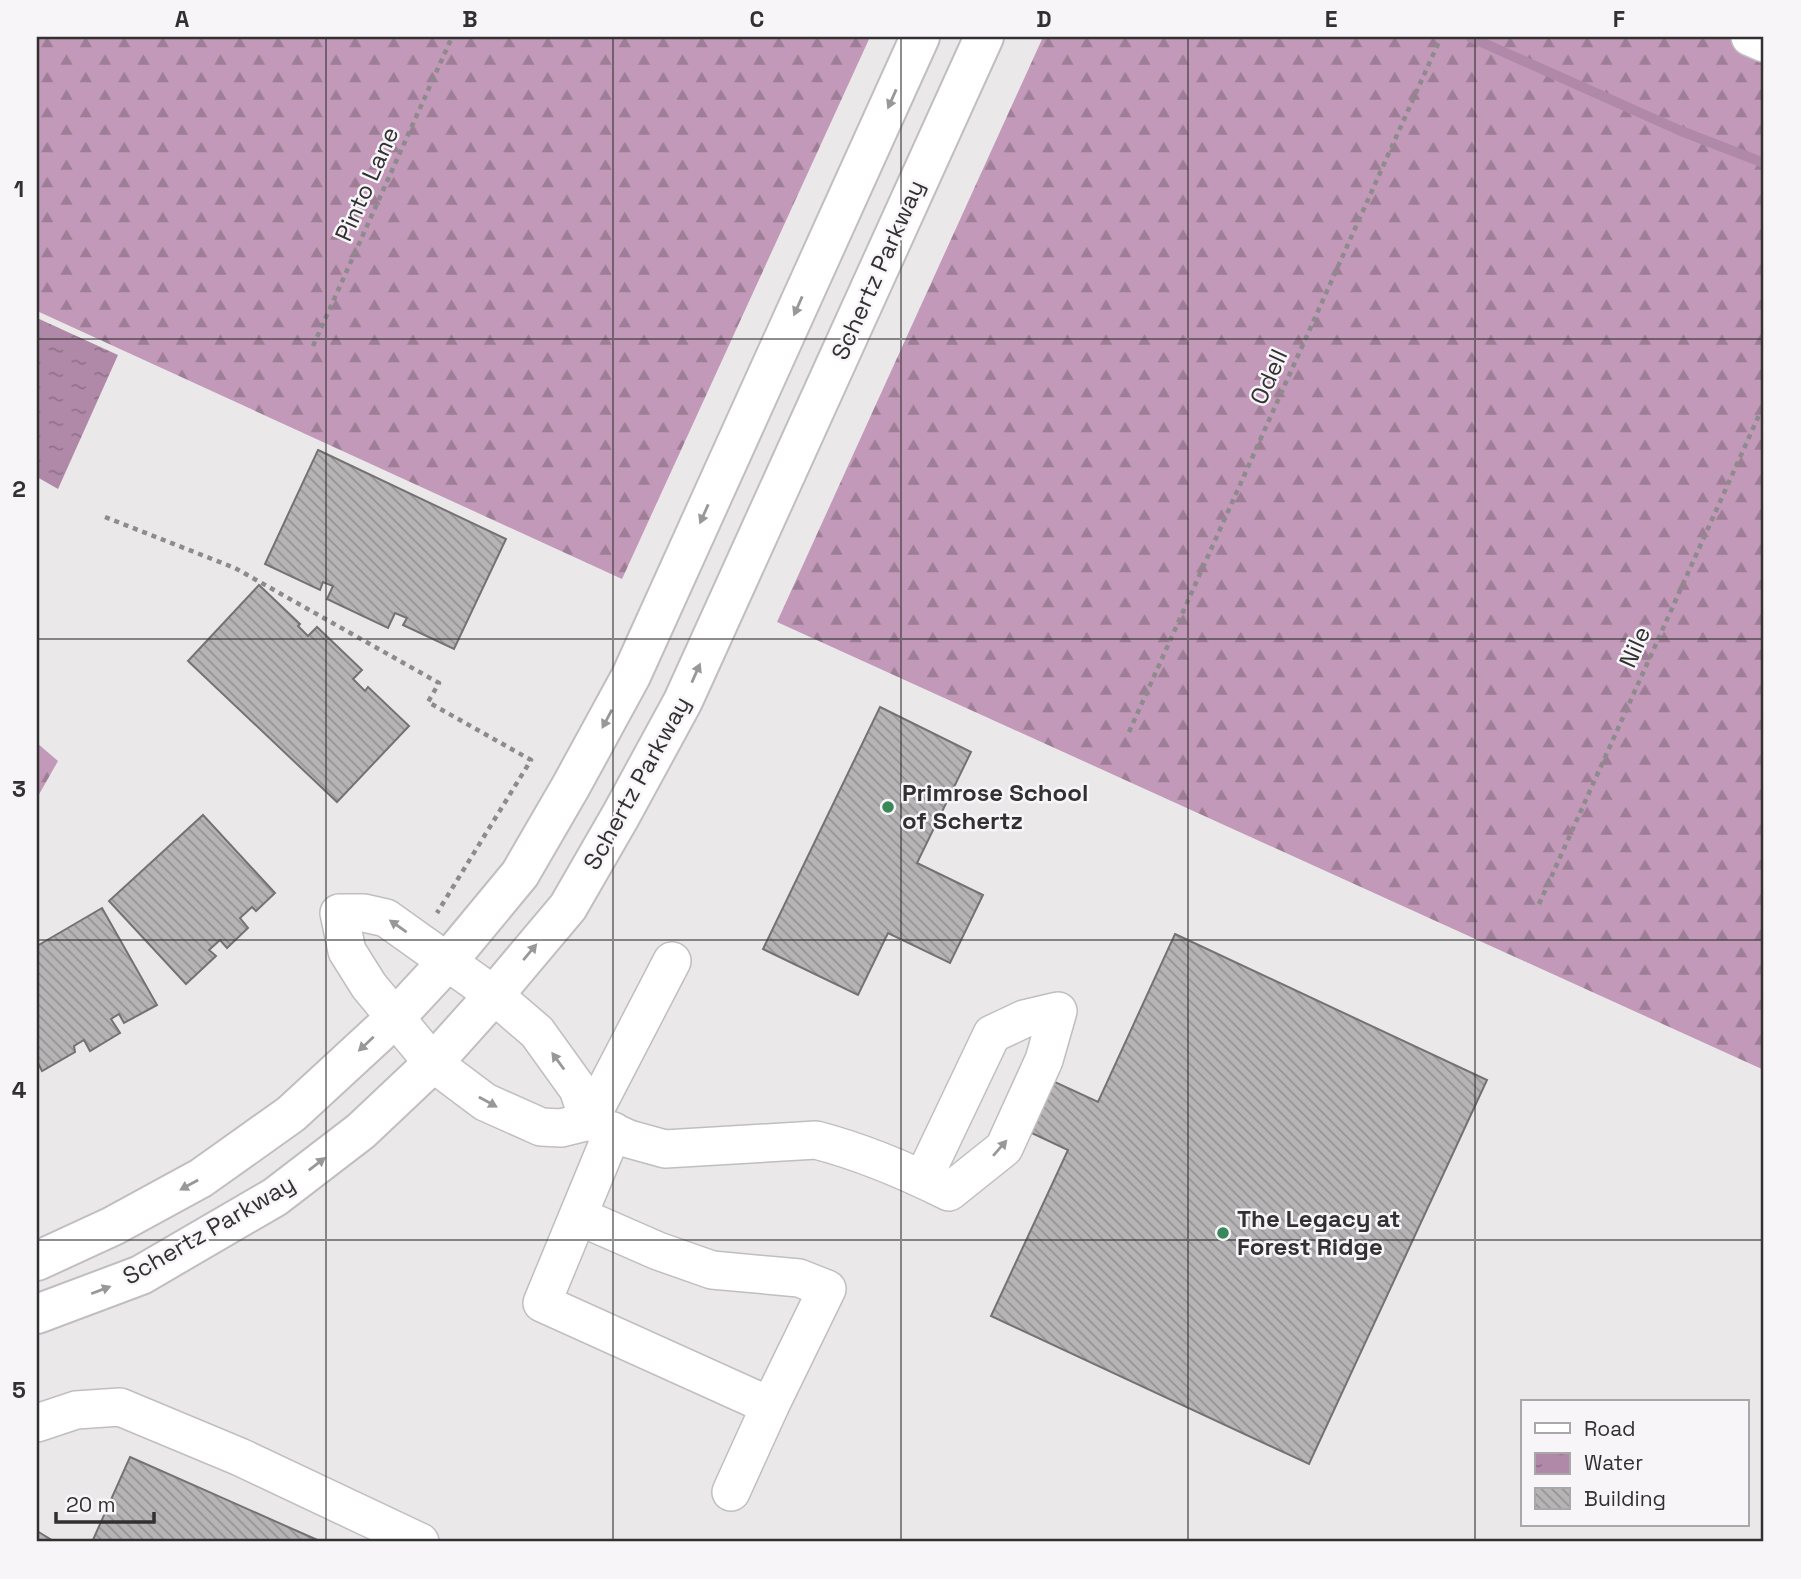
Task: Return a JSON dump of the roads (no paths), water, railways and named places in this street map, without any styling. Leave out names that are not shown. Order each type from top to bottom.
[{"type":"main road","name":"Schertz Parkway","points":[[37,1261],[113,1226],[201,1178],[292,1114],[395,1018],[439,948],[520,874],[631,676],[920,37]]},
{"type":"main road","name":"Schertz Parkway","points":[[37,1314],[141,1275],[275,1196],[361,1130],[433,1063],[495,995],[568,907],[683,701],[984,37]]},
{"type":"street","points":[[1750,37],[1764,43]]},
{"type":"street","points":[[601,1126],[537,1032],[439,948],[386,918],[364,913],[339,913],[347,951],[369,986],[433,1063],[485,1102],[541,1127],[601,1126],[629,1139],[666,1149],[816,1140],[841,1146],[936,1185]]},
{"type":"street","points":[[672,961],[601,1126],[578,1216],[542,1303],[770,1406]]},
{"type":"street","points":[[1058,1011],[1044,1060],[1004,1148],[936,1185],[992,1034],[1024,1019],[1058,1011]]},
{"type":"street","points":[[578,1216],[658,1251],[712,1270],[799,1278],[827,1289],[731,1492]]},
{"type":"street","points":[[37,1423],[76,1410],[120,1407],[240,1457],[420,1542]]},
{"type":"water","points":[[37,318],[118,355],[58,489],[37,477]]},
{"type":"waterway","points":[[1470,37],[1681,131],[1764,163]]},
{"type":"place","name":"Primrose School of Schertz","points":[[888,807]]},
{"type":"place","name":"The Legacy at Forest Ridge","points":[[1223,1233]]}]
